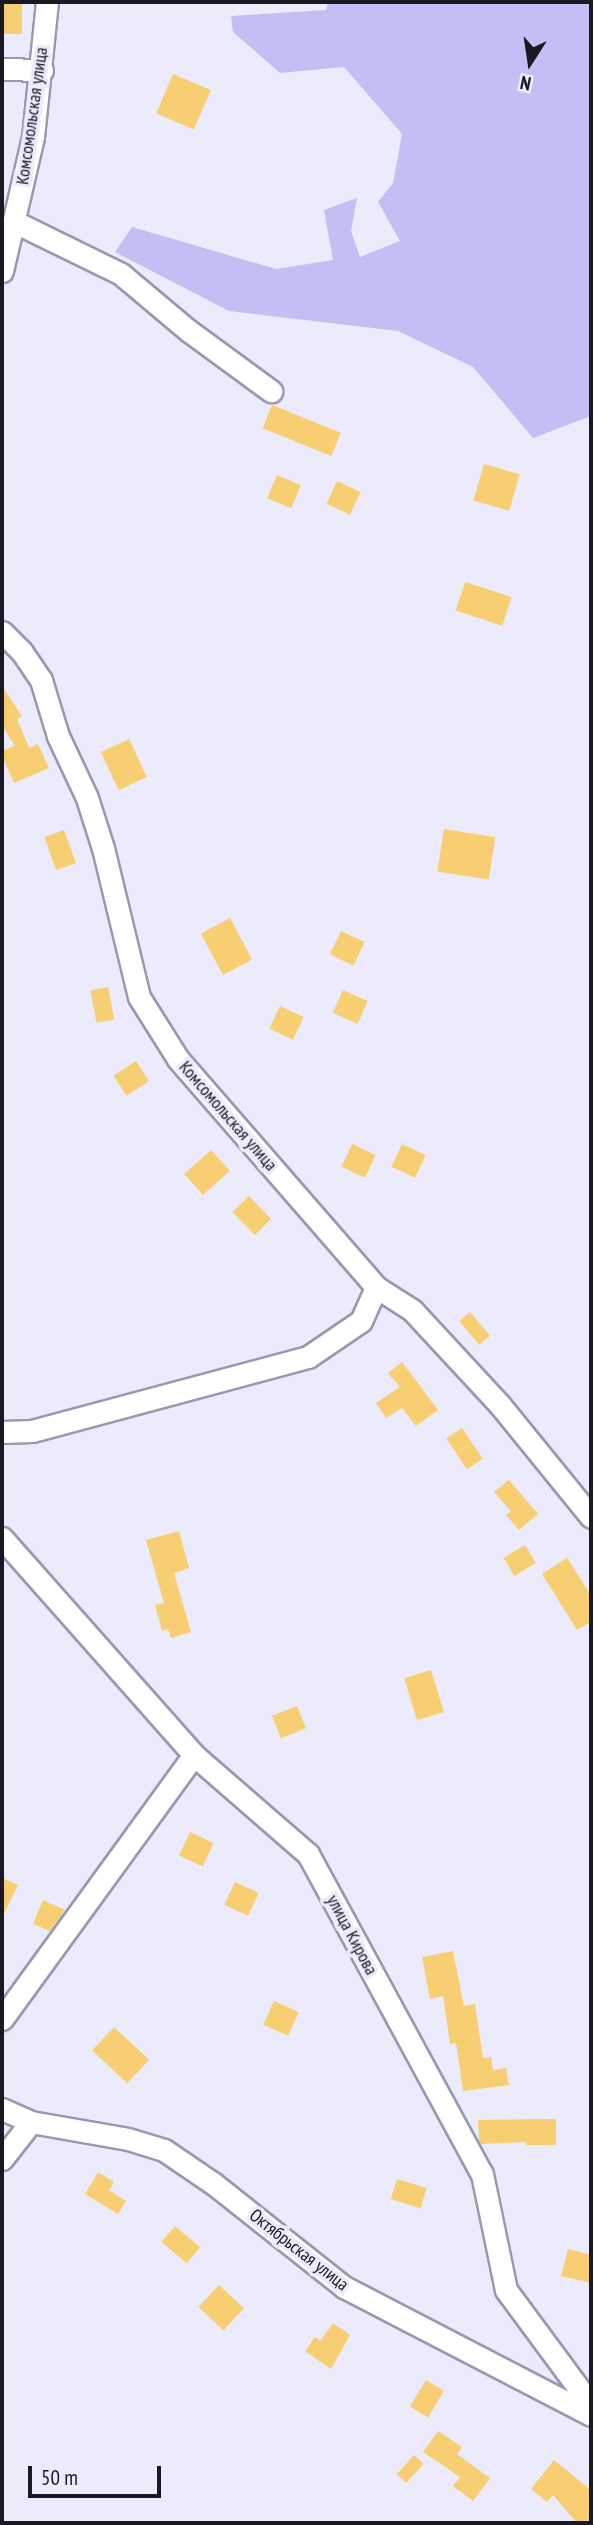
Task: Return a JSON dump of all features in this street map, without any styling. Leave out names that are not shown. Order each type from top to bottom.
[{"type":"street","name":"Комсомольская улица","points":[[2,271],[33,137],[47,2]]},
{"type":"street","points":[[2,69],[42,70]]},
{"type":"street","points":[[15,222],[121,274],[189,331],[271,391]]},
{"type":"street","name":"Комсомольская улица","points":[[2,632],[22,653],[41,680],[58,736],[87,798],[103,848],[139,997],[178,1059],[376,1287],[412,1310],[500,1405],[589,1510]]},
{"type":"street","points":[[2,1432],[32,1431],[308,1357],[361,1321],[376,1287]]},
{"type":"street","name":"улица Кирова","points":[[2,1538],[194,1755],[308,1854],[482,2174],[506,2290],[591,2405]]},
{"type":"street","points":[[2,2019],[194,1755]]},
{"type":"street","name":"Октябрьская улица","points":[[2,2109],[31,2122],[128,2138],[164,2150],[214,2184],[344,2287],[591,2415]]},
{"type":"street","points":[[2,2159],[31,2122]]},
{"type":"shaded area","points":[[328,2],[591,2],[591,416],[533,438],[473,367],[398,331],[229,311],[115,252],[132,227],[276,269],[333,260],[324,210],[357,198],[351,231],[360,257],[400,241],[378,202],[393,183],[402,134],[344,67],[280,73],[233,32],[231,16],[326,10]]},
{"type":"building","points":[[2,2],[22,2],[22,34],[2,34]]},
{"type":"building","points":[[173,74],[211,90],[194,130],[156,114]]},
{"type":"building","points":[[272,405],[341,433],[331,456],[263,428]]},
{"type":"building","points":[[484,464],[520,474],[509,511],[474,501]]},
{"type":"building","points":[[277,475],[301,485],[291,508],[267,498]]},
{"type":"building","points":[[337,481],[361,492],[350,515],[326,504]]},
{"type":"building","points":[[465,582],[512,597],[502,626],[456,611]]},
{"type":"building","points":[[2,686],[22,716],[17,719],[29,748],[38,744],[49,768],[14,783],[2,756],[2,751],[15,746],[2,726]]},
{"type":"building","points":[[129,739],[147,777],[119,790],[101,752]]},
{"type":"building","points":[[444,829],[495,837],[489,880],[437,871]]},
{"type":"building","points":[[64,830],[76,863],[56,870],[44,837]]},
{"type":"building","points":[[230,918],[252,959],[223,975],[201,933]]},
{"type":"building","points":[[341,931],[365,942],[354,966],[330,955]]},
{"type":"building","points":[[108,987],[114,1019],[97,1023],[90,990]]},
{"type":"building","points":[[343,990],[368,1001],[357,1024],[333,1013]]},
{"type":"building","points":[[280,1006],[304,1017],[293,1040],[269,1029]]},
{"type":"building","points":[[136,1061],[149,1081],[126,1096],[113,1076]]},
{"type":"building","points":[[352,1144],[376,1155],[365,1178],[341,1167]]},
{"type":"building","points":[[402,1144],[426,1155],[415,1178],[391,1167]]},
{"type":"building","points":[[211,1150],[230,1171],[203,1195],[184,1174]]},
{"type":"building","points":[[249,1196],[271,1219],[255,1235],[232,1212]]},
{"type":"building","points":[[470,1312],[490,1336],[479,1345],[459,1321]]},
{"type":"building","points":[[402,1362],[438,1410],[416,1426],[402,1408],[386,1418],[376,1403],[400,1387],[388,1373]]},
{"type":"building","points":[[462,1428],[483,1459],[467,1469],[446,1439]]},
{"type":"building","points":[[509,1480],[538,1514],[519,1530],[506,1515],[511,1511],[494,1492]]},
{"type":"building","points":[[179,1531],[189,1568],[174,1573],[191,1632],[171,1638],[168,1629],[162,1631],[155,1605],[164,1603],[146,1540]]},
{"type":"building","points":[[525,1545],[536,1563],[514,1576],[504,1558]]},
{"type":"building","points":[[567,1558],[591,1595],[591,1622],[577,1630],[542,1574]]},
{"type":"building","points":[[431,1670],[444,1712],[417,1720],[404,1678]]},
{"type":"building","points":[[297,1706],[306,1728],[281,1738],[272,1716]]},
{"type":"building","points":[[190,1832],[214,1843],[203,1867],[179,1856]]},
{"type":"building","points":[[2,1878],[18,1885],[2,1918]]},
{"type":"building","points":[[235,1882],[259,1893],[248,1916],[224,1905]]},
{"type":"building","points":[[43,1900],[65,1910],[50,1931],[33,1924]]},
{"type":"building","points":[[453,1951],[464,2006],[475,2004],[483,2058],[491,2057],[493,2070],[506,2068],[509,2085],[463,2091],[456,2043],[450,2044],[443,1996],[430,1999],[422,1957]]},
{"type":"building","points":[[274,2001],[299,2012],[288,2036],[263,2025]]},
{"type":"building","points":[[114,2027],[149,2060],[127,2083],[92,2050]]},
{"type":"building","points":[[556,2119],[556,2145],[526,2145],[526,2142],[481,2144],[479,2141],[478,2120]]},
{"type":"building","points":[[98,2172],[114,2182],[109,2190],[126,2201],[118,2214],[85,2194]]},
{"type":"building","points":[[397,2179],[427,2188],[421,2208],[391,2199]]},
{"type":"building","points":[[175,2226],[200,2247],[187,2263],[162,2242]]},
{"type":"building","points":[[568,2249],[591,2255],[591,2283],[561,2276]]},
{"type":"building","points":[[219,2285],[244,2308],[223,2330],[199,2307]]},
{"type":"building","points":[[333,2323],[350,2335],[331,2369],[305,2351],[315,2337],[320,2341]]},
{"type":"building","points":[[426,2380],[444,2391],[428,2417],[410,2407]]},
{"type":"building","points":[[438,2431],[462,2447],[457,2454],[490,2478],[473,2501],[453,2486],[460,2477],[423,2452]]},
{"type":"building","points":[[414,2455],[424,2464],[406,2483],[397,2474]]},
{"type":"building","points":[[554,2460],[591,2490],[591,2518],[585,2523],[577,2523],[553,2495],[547,2502],[531,2489]]}]
